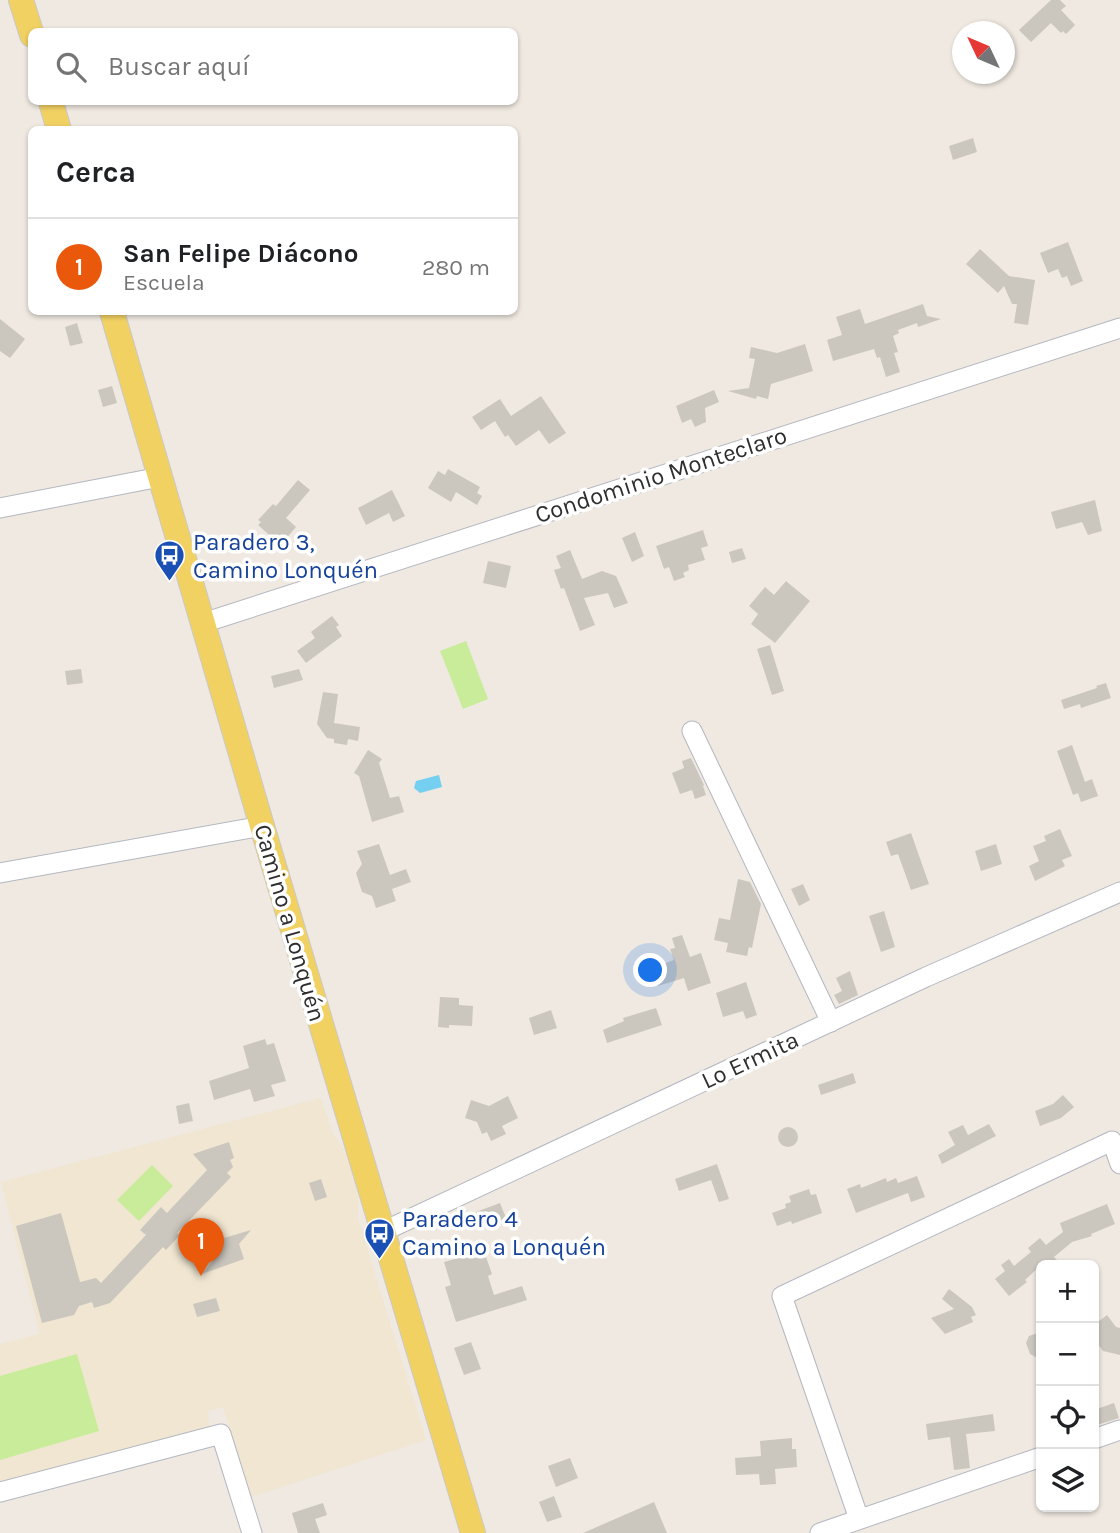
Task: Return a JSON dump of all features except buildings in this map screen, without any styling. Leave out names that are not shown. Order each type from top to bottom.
[{"type":"main road","points":[[21,0],[30,28]]},
{"type":"main road","points":[[52,105],[58,126]]},
{"type":"main road","name":"Camino a Lonquén","points":[[113,315],[473,1533]]},
{"type":"street","name":"Condominio Monteclaro","points":[[203,623],[1120,328]]},
{"type":"street","points":[[0,508],[160,477]]},
{"type":"street","points":[[692,730],[831,1022]]},
{"type":"street","points":[[0,873],[262,826]]},
{"type":"street","name":"Lo Ermita","points":[[382,1232],[926,976],[1120,892]]},
{"type":"street","points":[[859,1519],[782,1296],[1112,1141],[1120,1164]]},
{"type":"street","points":[[1099,1437],[1120,1430]]},
{"type":"street","points":[[0,1492],[221,1434],[252,1533]]},
{"type":"street","points":[[820,1533],[1036,1459]]},
{"type":"shaded area","points":[[321,1098],[332,1131],[348,1156],[358,1192],[358,1218],[426,1440],[251,1497],[223,1407],[207,1411],[210,1427],[0,1484],[0,1344],[40,1334],[1,1182]]},
{"type":"green space","points":[[466,641],[488,699],[463,709],[440,651]]},
{"type":"green space","points":[[152,1165],[173,1186],[139,1221],[117,1200]]},
{"type":"green space","points":[[77,1354],[99,1431],[0,1460],[0,1376]]},
{"type":"water","points":[[439,775],[442,787],[420,793],[414,788],[416,781]]},
{"type":"place","name":"Paradero 3, Camino Lonquén","points":[[170,583]]},
{"type":"place","name":"Paradero 4 Camino a Lonquén","points":[[379,1260]]},
{"type":"place","name":"San Felipe Diácono","points":[[201,1276]]}]
